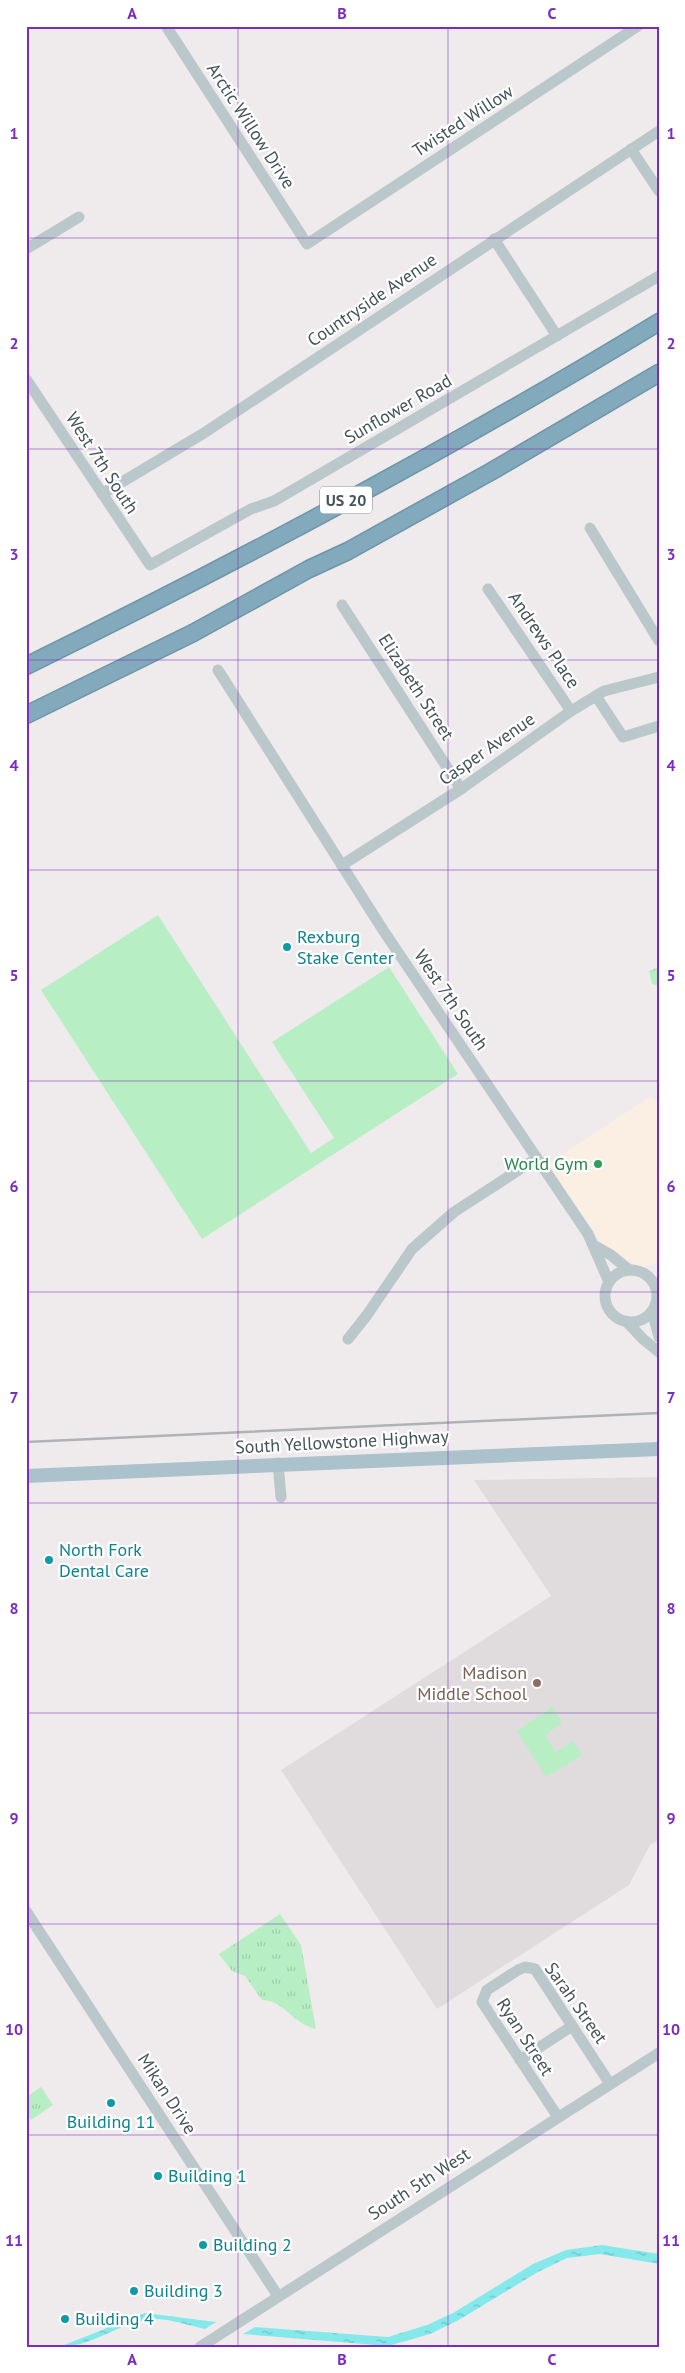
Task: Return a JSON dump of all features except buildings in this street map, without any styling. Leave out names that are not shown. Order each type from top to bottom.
[{"type":"highway","name":"US 20","points":[[26,666],[285,534],[541,394],[659,322]]},
{"type":"highway","name":"US 20","points":[[26,715],[193,633],[309,569],[348,551],[492,471],[659,373]]},
{"type":"main road","name":"South Yellowstone Highway","points":[[26,1476],[659,1449]]},
{"type":"street","name":"Arctic Willow Drive","points":[[166,26],[307,244]]},
{"type":"street","name":"Twisted Willow","points":[[307,244],[638,26]]},
{"type":"street","name":"Countryside Avenue","points":[[102,494],[204,433],[659,131]]},
{"type":"street","points":[[631,149],[659,191]]},
{"type":"street","points":[[26,249],[79,217]]},
{"type":"street","points":[[494,239],[557,336]]},
{"type":"street","name":"Sunflower Road","points":[[150,565],[251,509],[274,501],[659,276]]},
{"type":"street","name":"West 7th South","points":[[26,380],[150,565]]},
{"type":"street","points":[[590,528],[659,640]]},
{"type":"street","name":"Andrews Place","points":[[488,589],[570,711]]},
{"type":"street","name":"Elizabeth Street","points":[[342,605],[461,789]]},
{"type":"street","name":"West 7th South","points":[[218,670],[342,865],[595,1246],[609,1282]]},
{"type":"street","name":"Casper Avenue","points":[[342,865],[461,789],[570,711],[596,696],[623,685],[659,677]]},
{"type":"street","points":[[596,696],[623,737],[659,726]]},
{"type":"street","points":[[348,1339],[367,1315],[412,1249],[454,1212],[537,1158]]},
{"type":"street","name":"West 7th South","points":[[595,1246],[611,1255],[629,1270]]},
{"type":"street","points":[[659,1336],[655,1328],[655,1287],[646,1276],[637,1271],[621,1272],[609,1282],[606,1291],[608,1308],[614,1315],[626,1321],[643,1340],[659,1352]]},
{"type":"street","points":[[646,1276],[659,1272]]},
{"type":"street","points":[[626,1321],[638,1321],[656,1303]]},
{"type":"street","points":[[278,1464],[281,1497]]},
{"type":"street","name":"Mikan Drive","points":[[26,1912],[278,2296]]},
{"type":"street","name":"Sarah Street","points":[[504,1980],[525,1967],[535,1969],[610,2084]]},
{"type":"street","name":"Ryan Street","points":[[504,1980],[487,1990],[482,2002],[558,2117]]},
{"type":"street","points":[[520,2060],[572,2026]]},
{"type":"street","name":"South 5th West","points":[[200,2347],[659,2053]]},
{"type":"shaded area","points":[[651,1096],[659,1101],[659,1262],[641,1268],[603,1245],[548,1164]]},
{"type":"shaded area","name":"Madison Middle School","points":[[659,1477],[659,1840],[650,1845],[629,1885],[437,2009],[281,1770],[551,1596],[474,1480]]},
{"type":"green space","points":[[158,915],[311,1153],[334,1138],[272,1042],[389,967],[458,1074],[202,1239],[41,990]]},
{"type":"green space","points":[[659,967],[659,986],[652,984],[649,971]]},
{"type":"green space","points":[[552,1707],[562,1723],[545,1735],[556,1752],[573,1741],[582,1755],[546,1777],[517,1731]]},
{"type":"green space","points":[[280,1914],[301,1945],[316,2029],[300,2022],[276,2004],[262,2000],[245,1976],[232,1971],[219,1954]]},
{"type":"green space","points":[[41,2087],[53,2105],[31,2120],[26,2112],[26,2097]]},
{"type":"water","points":[[602,2245],[659,2254],[659,2264],[600,2254],[567,2258],[538,2272],[457,2321],[430,2334],[388,2346],[243,2334],[255,2327],[388,2337],[427,2325],[453,2313],[533,2264],[566,2250]]},
{"type":"water","points":[[145,2313],[216,2322],[205,2329],[166,2320],[144,2320],[81,2344],[59,2347]]},
{"type":"railway","points":[[26,1442],[659,1413]]},
{"type":"place","name":"Rexburg Stake Center","points":[[287,947]]},
{"type":"place","name":"World Gym","points":[[598,1164]]},
{"type":"place","name":"North Fork Dental Care","points":[[49,1560]]},
{"type":"place","name":"Madison Middle School","points":[[537,1683]]},
{"type":"place","name":"Building 11","points":[[111,2103]]},
{"type":"place","name":"Building 1","points":[[158,2176]]},
{"type":"place","name":"Building 2","points":[[203,2245]]},
{"type":"place","name":"Building 3","points":[[134,2291]]},
{"type":"place","name":"Building 4","points":[[65,2319]]}]
